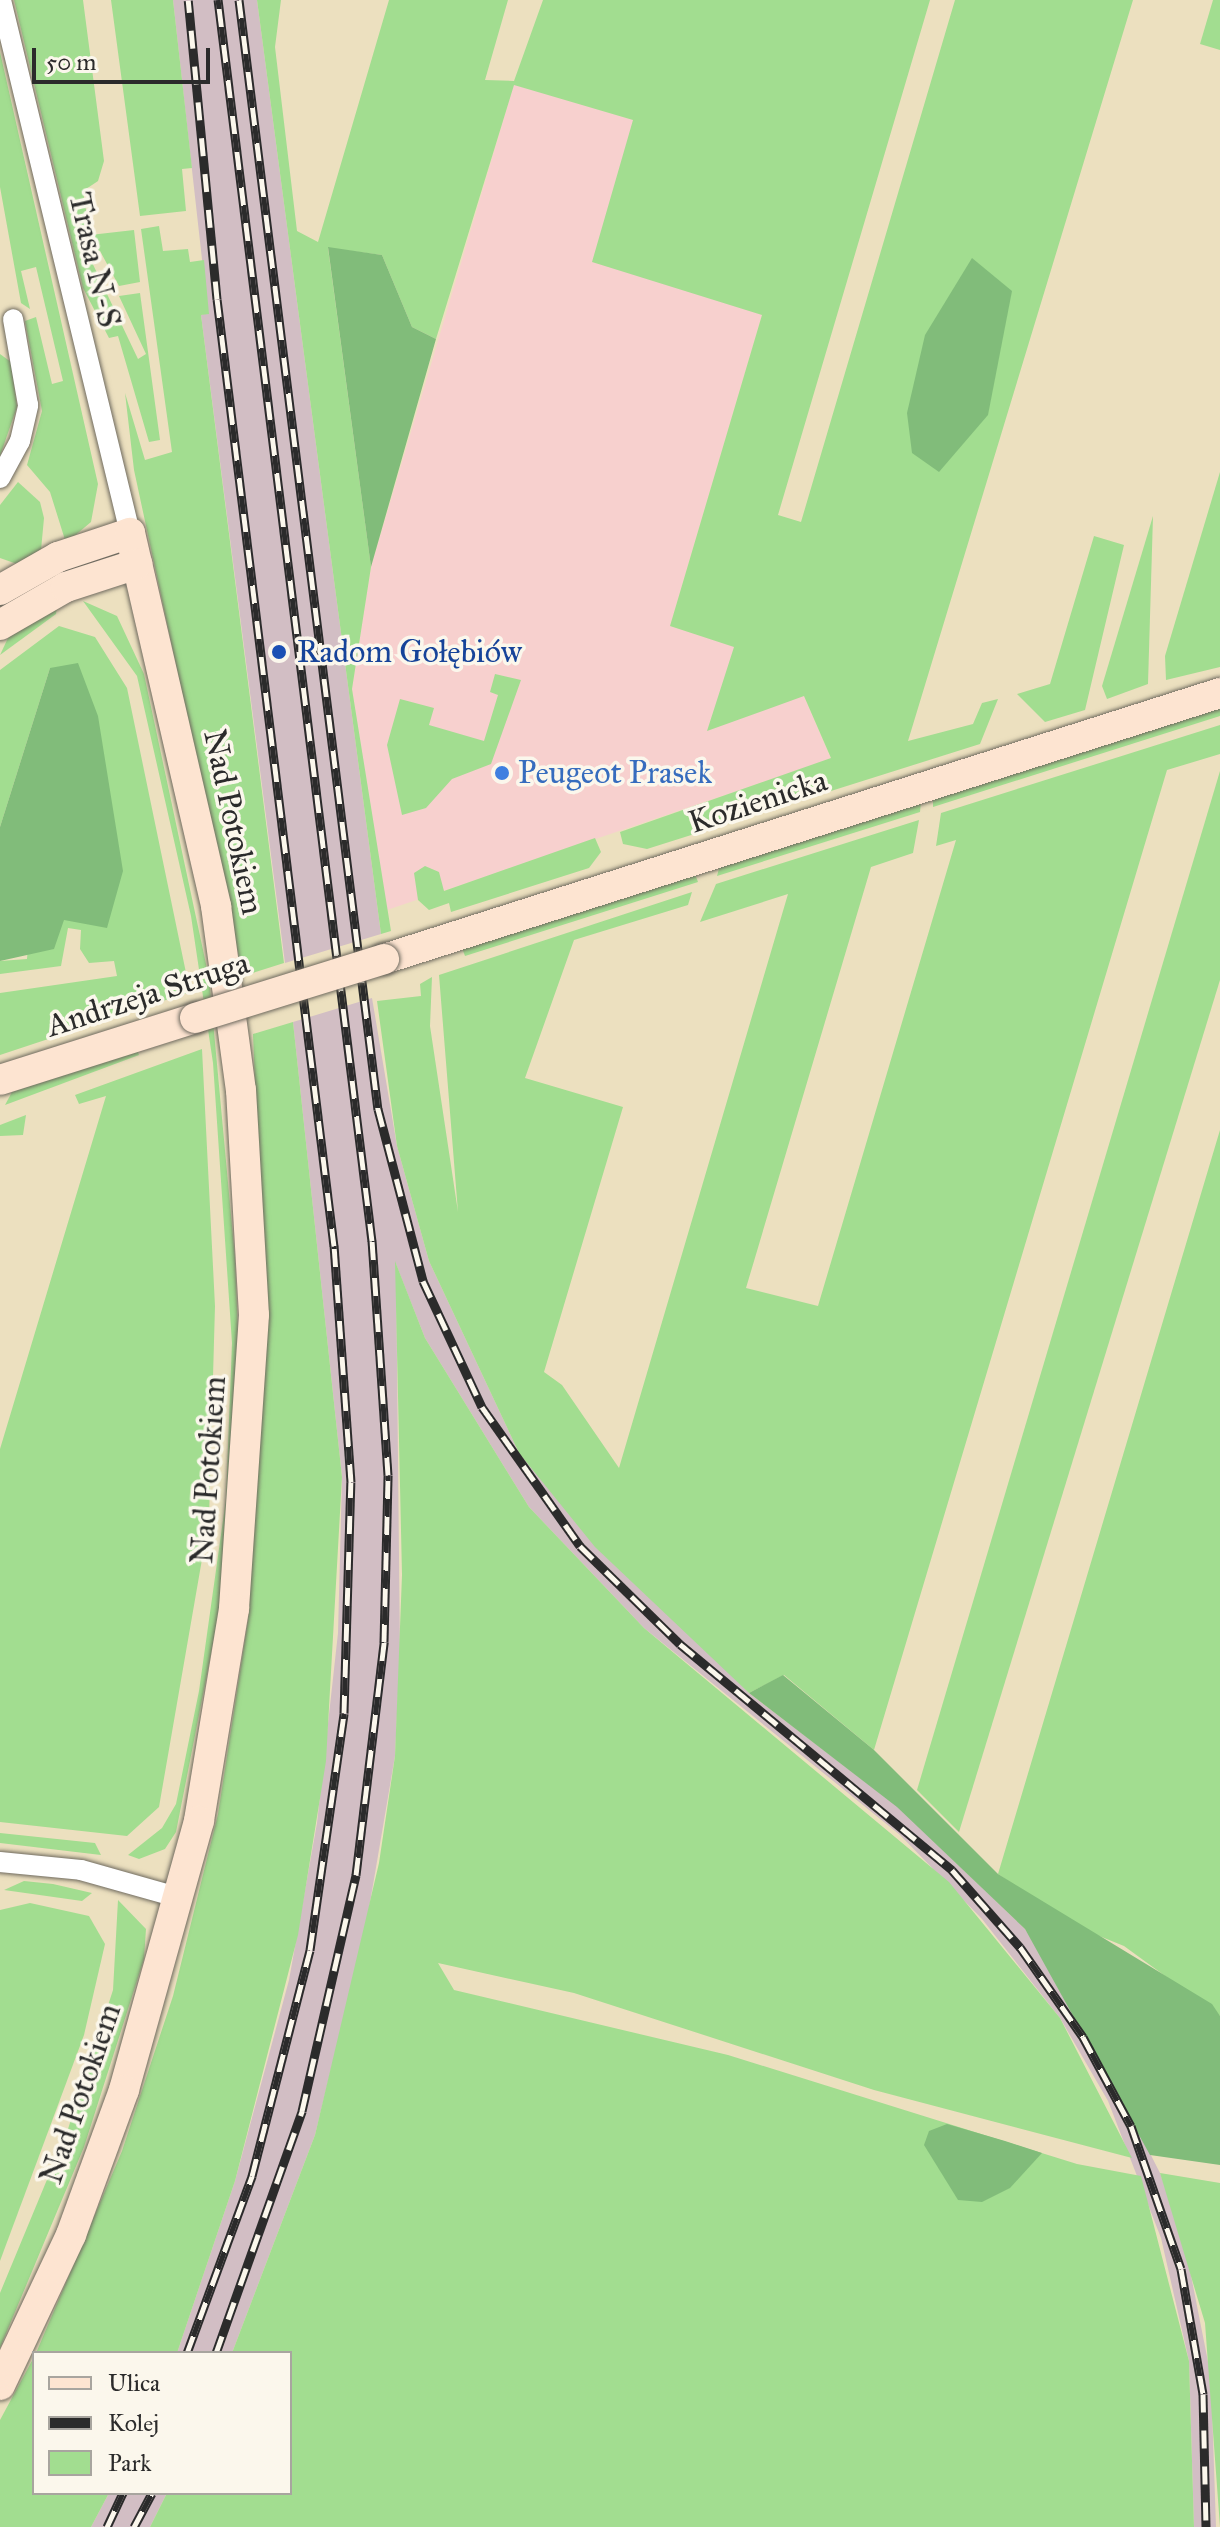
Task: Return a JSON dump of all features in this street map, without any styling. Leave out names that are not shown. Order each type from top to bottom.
[{"type":"main road","name":"Nad Potokiem","points":[[0,2385],[101,2154],[199,1821],[232,1623],[254,1315],[241,1090],[216,906],[130,533]]},
{"type":"main road","points":[[0,590],[58,557],[130,533]]},
{"type":"main road","points":[[0,625],[66,587],[137,564]]},
{"type":"main road","name":"Kozienicka","points":[[317,979],[1220,693]]},
{"type":"main road","name":"Andrzeja Struga","points":[[0,1080],[317,979]]},
{"type":"street","name":"Trasa N-S","points":[[1,0],[130,533]]},
{"type":"street","points":[[0,478],[20,441],[28,405],[13,319]]},
{"type":"street","points":[[0,1862],[81,1870],[177,1897]]},
{"type":"shaded area","points":[[173,0],[257,0],[381,934],[285,963],[201,315],[208,313]]},
{"type":"shaded area","points":[[514,84],[633,120],[762,315],[670,626],[734,646],[804,696],[831,759],[387,910],[352,689],[371,567]]},
{"type":"shaded area","points":[[372,998],[397,1146],[429,1261],[519,1453],[749,1693],[898,1807],[1025,1929],[1090,2035],[1160,2173],[1185,2245],[1211,2377],[1216,2527],[1194,2527],[1189,2361],[1161,2238],[1108,2101],[1060,2018],[982,1919],[900,1835],[644,1628],[529,1507],[425,1338],[396,1264],[400,1652],[395,1756],[366,1926],[315,2135],[233,2351],[178,2351],[235,2181],[289,1980],[317,1823],[338,1633],[342,1477],[293,1022]]},
{"type":"shaded area","points":[[108,2495],[166,2495],[150,2527],[91,2527]]},
{"type":"green space","points":[[14,0],[83,0],[104,161],[98,181],[83,191],[90,235],[134,230],[140,282],[119,286],[100,251],[88,254],[138,359],[146,354],[119,296],[140,293],[160,440],[149,442],[118,336],[109,338],[83,288]]},
{"type":"green space","points":[[111,0],[173,0],[192,168],[182,169],[186,211],[140,216]]},
{"type":"green space","points":[[257,0],[281,0],[275,47],[297,231],[318,242],[389,0],[508,0],[485,80],[514,81],[543,0],[930,0],[778,515],[801,522],[955,0],[1133,0],[908,741],[973,724],[982,703],[998,699],[980,744],[647,849],[623,844],[620,832],[831,758],[804,696],[707,731],[734,647],[670,626],[762,315],[592,262],[633,120],[514,85],[436,339],[412,327],[382,255],[328,248],[371,567],[352,689],[391,931],[381,934]]},
{"type":"green space","points":[[1213,0],[1220,0],[1220,50],[1200,44]]},
{"type":"green space","points":[[0,52],[98,484],[91,522],[66,543],[50,492],[27,465],[42,411],[25,321],[36,317],[52,384],[63,381],[36,267],[21,271],[30,309],[21,303],[0,187]]},
{"type":"green space","points":[[159,226],[163,251],[188,249],[190,262],[204,260],[209,314],[201,315],[284,963],[243,976],[134,470],[125,393],[145,460],[172,452],[141,229]]},
{"type":"green space","points":[[328,247],[382,255],[412,327],[436,339],[371,567]]},
{"type":"green space","points":[[972,258],[1012,291],[988,415],[939,472],[912,453],[907,413],[925,335]]},
{"type":"green space","points":[[0,354],[11,362],[17,407],[0,456]]},
{"type":"green space","points":[[1220,472],[1220,667],[1166,680],[1165,656]]},
{"type":"green space","points":[[18,482],[40,502],[44,518],[41,550],[17,564],[0,558],[0,505]]},
{"type":"green space","points":[[1153,516],[1148,684],[1107,699],[1102,686]]},
{"type":"green space","points":[[1094,536],[1124,545],[1085,710],[1045,722],[1017,694],[1050,684]]},
{"type":"green space","points":[[83,601],[117,616],[144,674],[209,978],[235,1258],[238,1331],[219,1613],[176,1832],[165,1849],[139,1859],[128,1855],[162,1828],[176,1804],[199,1691],[226,1499],[232,1343],[213,1063],[191,916],[137,676]]},
{"type":"green space","points":[[57,606],[56,614],[0,655],[8,638]]},
{"type":"green space","points":[[59,626],[95,637],[127,688],[190,992],[0,1055],[0,993],[117,976],[114,961],[89,963],[80,949],[81,930],[68,928],[61,966],[0,974],[0,961],[27,959],[50,668],[0,827],[0,670]]},
{"type":"green space","points":[[78,663],[98,716],[123,871],[107,928],[64,920],[54,949],[0,961],[0,827],[50,668]]},
{"type":"green space","points":[[495,674],[521,680],[491,764],[452,779],[426,808],[402,815],[387,745],[400,699],[434,708],[429,725],[484,741],[498,695],[490,692]]},
{"type":"green space","points":[[1220,707],[1220,716],[933,807],[933,798]]},
{"type":"green space","points":[[1220,725],[1220,754],[1167,770],[874,1750],[784,1675],[749,1693],[595,1547],[519,1453],[429,1261],[397,1146],[377,1001],[421,996],[420,984],[432,977],[430,1026],[458,1212],[439,975],[692,892],[688,905],[574,940],[525,1078],[623,1107],[544,1372],[562,1385],[619,1468],[788,894],[700,922],[716,884],[919,820],[913,853],[871,867],[746,1288],[818,1306],[956,840],[936,846],[941,813]]},
{"type":"green space","points":[[1220,771],[1220,980],[959,1832],[917,1790]]},
{"type":"green space","points":[[921,802],[920,812],[717,876],[720,865]]},
{"type":"green space","points":[[595,838],[601,852],[589,868],[451,912],[449,903],[429,910],[418,900],[414,873],[425,866],[439,872],[444,891]]},
{"type":"green space","points":[[695,874],[698,882],[465,956],[462,948]]},
{"type":"green space","points":[[293,1022],[342,1477],[326,1761],[298,1935],[235,2181],[178,2351],[37,2351],[122,2151],[173,1996],[218,1814],[248,1620],[265,1337],[253,1034]]},
{"type":"green space","points":[[202,1049],[215,1306],[209,1519],[159,1807],[127,1836],[0,1822],[0,1449],[106,1096],[79,1104],[75,1095]]},
{"type":"green space","points":[[137,1050],[139,1055],[5,1105],[12,1092]]},
{"type":"green space","points":[[26,1115],[23,1135],[0,1136],[0,1125]]},
{"type":"green space","points":[[1220,1130],[1220,2016],[1124,1946],[1077,1927],[998,1874]]},
{"type":"green space","points":[[395,1261],[425,1338],[529,1507],[644,1628],[949,1882],[1060,2018],[1132,2158],[874,2090],[574,1993],[438,1963],[454,1990],[728,2055],[1077,2164],[1141,2176],[1189,2361],[1194,2527],[150,2527],[166,2495],[292,2495],[292,2351],[233,2351],[315,2135],[379,1863],[395,1756],[402,1575]]},
{"type":"green space","points":[[783,1675],[874,1750],[998,1874],[1212,2004],[1220,2016],[1220,2165],[1150,2155],[1025,1929],[897,1807],[749,1693]]},
{"type":"green space","points":[[0,1833],[95,1843],[101,1855],[0,1843]]},
{"type":"green space","points":[[24,1881],[92,1893],[82,1901],[4,1890]]},
{"type":"green space","points":[[118,1900],[146,1929],[144,1959],[84,2147],[0,2348],[0,2293],[68,2129],[113,1990]]},
{"type":"green space","points":[[30,1903],[89,1916],[105,1944],[84,2035],[0,2261],[0,1910]]},
{"type":"green space","points":[[947,2124],[1042,2153],[1010,2188],[982,2202],[958,2200],[924,2145],[929,2131]]},
{"type":"green space","points":[[1160,2173],[1220,2183],[1220,2527],[1205,2323]]},
{"type":"green space","points":[[32,2361],[32,2495],[108,2495],[91,2527],[0,2527],[0,2420]]},
{"type":"railway","points":[[188,0],[217,299],[334,1246],[351,1482],[344,1713],[310,1950],[252,2176],[188,2351]]},
{"type":"railway","points":[[217,2351],[302,2111],[356,1875],[384,1642],[388,1475],[372,1241],[218,0]]},
{"type":"railway","points":[[239,0],[378,1109],[423,1281],[482,1407],[580,1546],[680,1644],[952,1870],[1020,1947],[1083,2037],[1131,2126],[1181,2269],[1203,2394],[1206,2527]]},
{"type":"railway","points":[[107,2527],[122,2495]]},
{"type":"railway","points":[[134,2527],[151,2495]]},
{"type":"place","name":"Radom Gołębiów","points":[[279,652]]},
{"type":"place","name":"Peugeot Prasek","points":[[502,773]]}]
